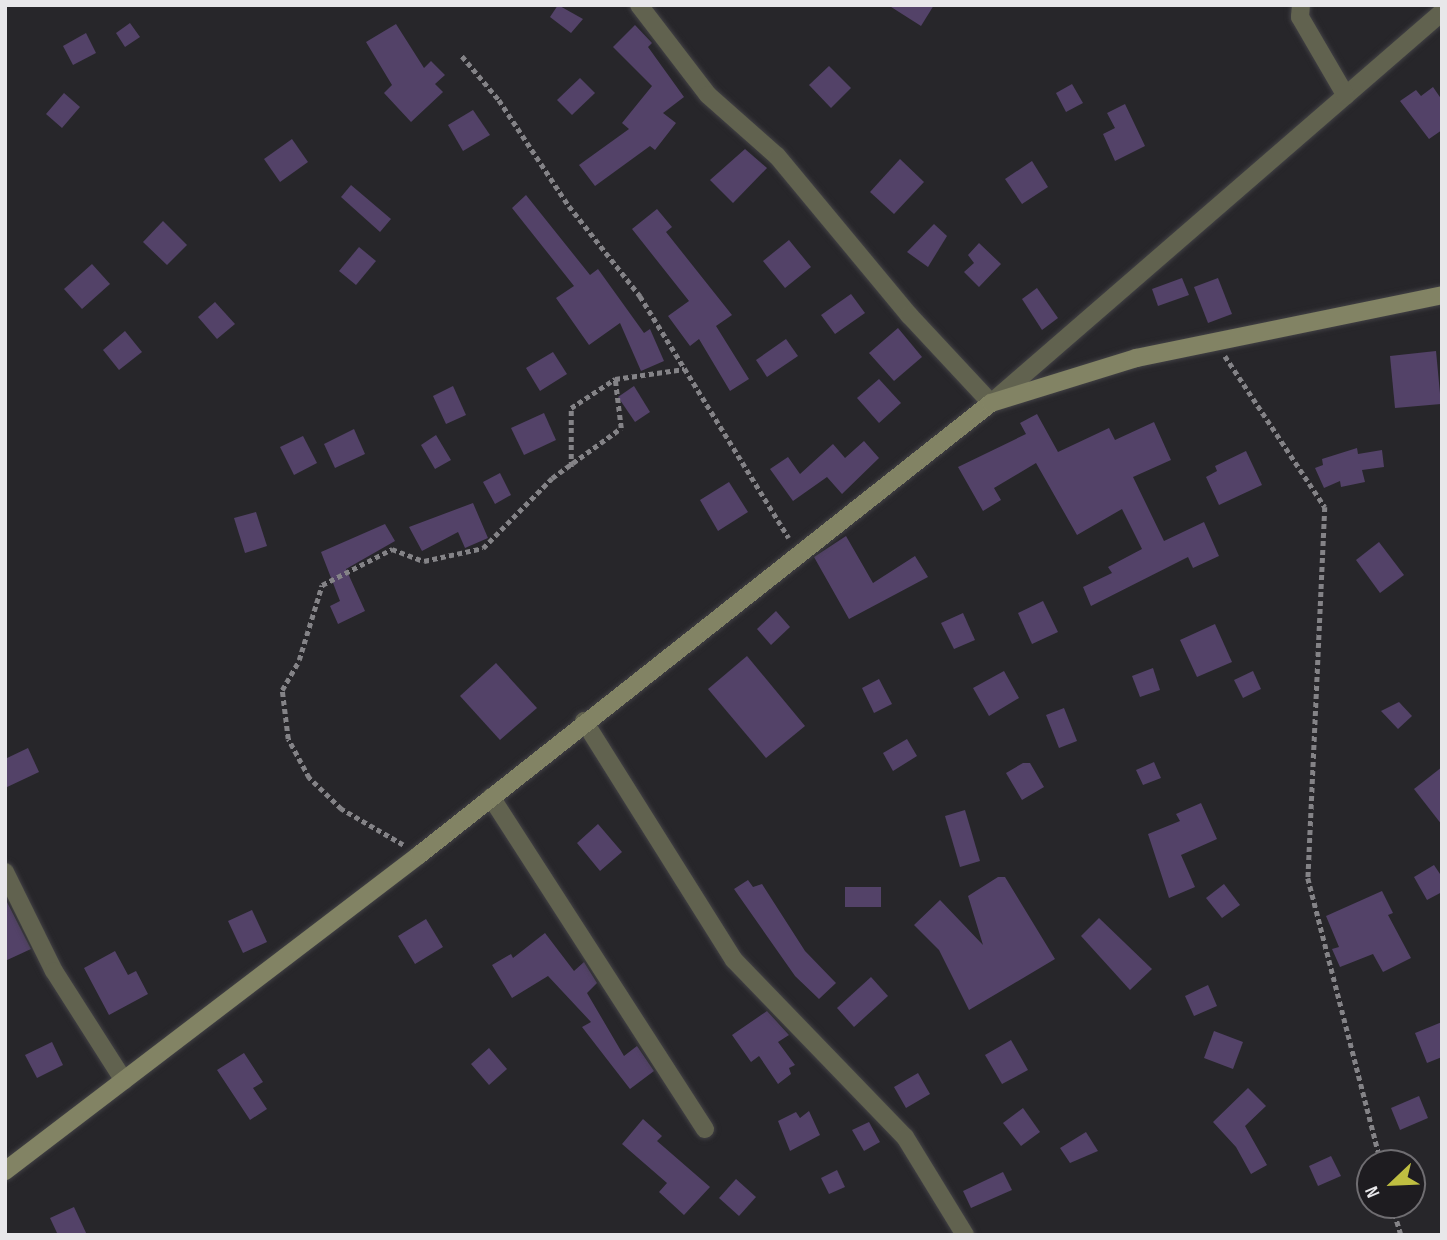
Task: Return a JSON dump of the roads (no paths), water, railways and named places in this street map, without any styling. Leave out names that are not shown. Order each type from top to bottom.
[{"type":"street","points":[[639,5],[708,95],[777,156],[909,315],[991,403]]},
{"type":"street","points":[[1301,5],[1300,17],[1346,96]]},
{"type":"street","points":[[5,1171],[419,855],[584,721],[991,403],[1442,12]]},
{"type":"street","points":[[991,403],[1136,358],[1442,295]]},
{"type":"street","points":[[584,721],[734,960],[905,1137],[965,1235]]},
{"type":"street","points":[[491,797],[705,1129]]},
{"type":"street","points":[[5,872],[54,971],[124,1081]]}]
